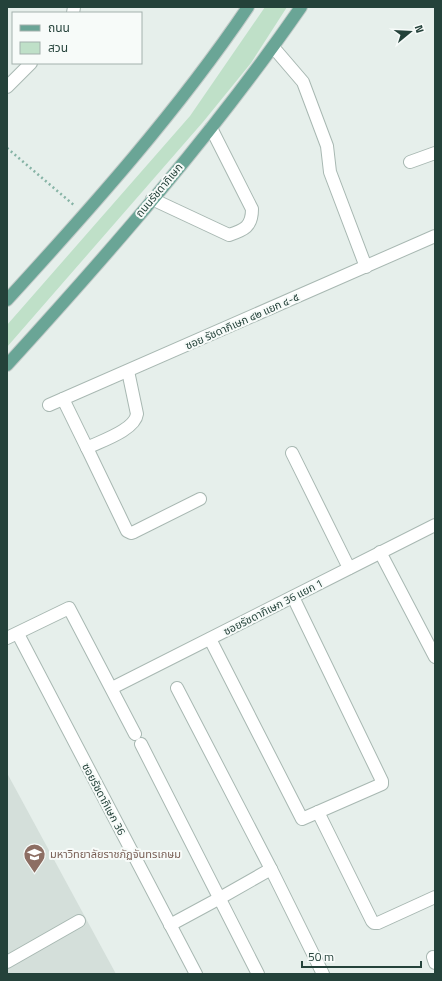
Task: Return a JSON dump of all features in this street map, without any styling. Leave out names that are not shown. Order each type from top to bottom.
[{"type":"main road","points":[[7,300],[139,151],[190,88],[248,7]]},
{"type":"main road","name":"ถนนรัชดาภิเษก","points":[[7,365],[152,199],[211,128],[273,47],[301,7]]},
{"type":"street","points":[[273,47],[303,82],[327,146],[330,172],[366,267]]},
{"type":"street","points":[[7,87],[30,64]]},
{"type":"street","points":[[152,199],[229,235],[248,227],[252,217],[252,209],[211,128]]},
{"type":"street","points":[[410,162],[435,153]]},
{"type":"street","name":"ซอย รัชดาภิเษก ๔๒ แยก ๔-๕","points":[[49,405],[435,236]]},
{"type":"street","points":[[87,448],[125,430],[136,420],[137,414],[128,371]]},
{"type":"street","points":[[63,399],[127,531],[131,533],[134,532],[200,499]]},
{"type":"street","points":[[292,453],[349,568]]},
{"type":"street","name":"ซอยรัชดาภิเษก 36 แยก 1","points":[[112,688],[435,525]]},
{"type":"street","points":[[380,552],[435,658]]},
{"type":"street","points":[[210,638],[302,819],[383,782],[293,597]]},
{"type":"street","points":[[12,636],[69,608],[112,688],[258,974]]},
{"type":"street","name":"ซอยรัชดาภิเษก 36","points":[[12,636],[196,974]]},
{"type":"street","points":[[177,688],[323,974]]},
{"type":"street","points":[[318,812],[374,923],[378,923],[435,897]]},
{"type":"street","points":[[170,925],[270,869]]},
{"type":"street","points":[[7,962],[79,921]]},
{"type":"path","points":[[7,148],[84,214]]},
{"type":"shaded area","name":"มหาวิทยาลัยราชภัฏจันทรเกษม","points":[[7,773],[116,974],[7,974]]},
{"type":"green space","points":[[265,7],[287,7],[251,63],[203,122],[7,347],[7,325],[190,116]]},
{"type":"place","name":"มหาวิทยาลัยราชภัฏจันทรเกษม","points":[[34,874]]}]
